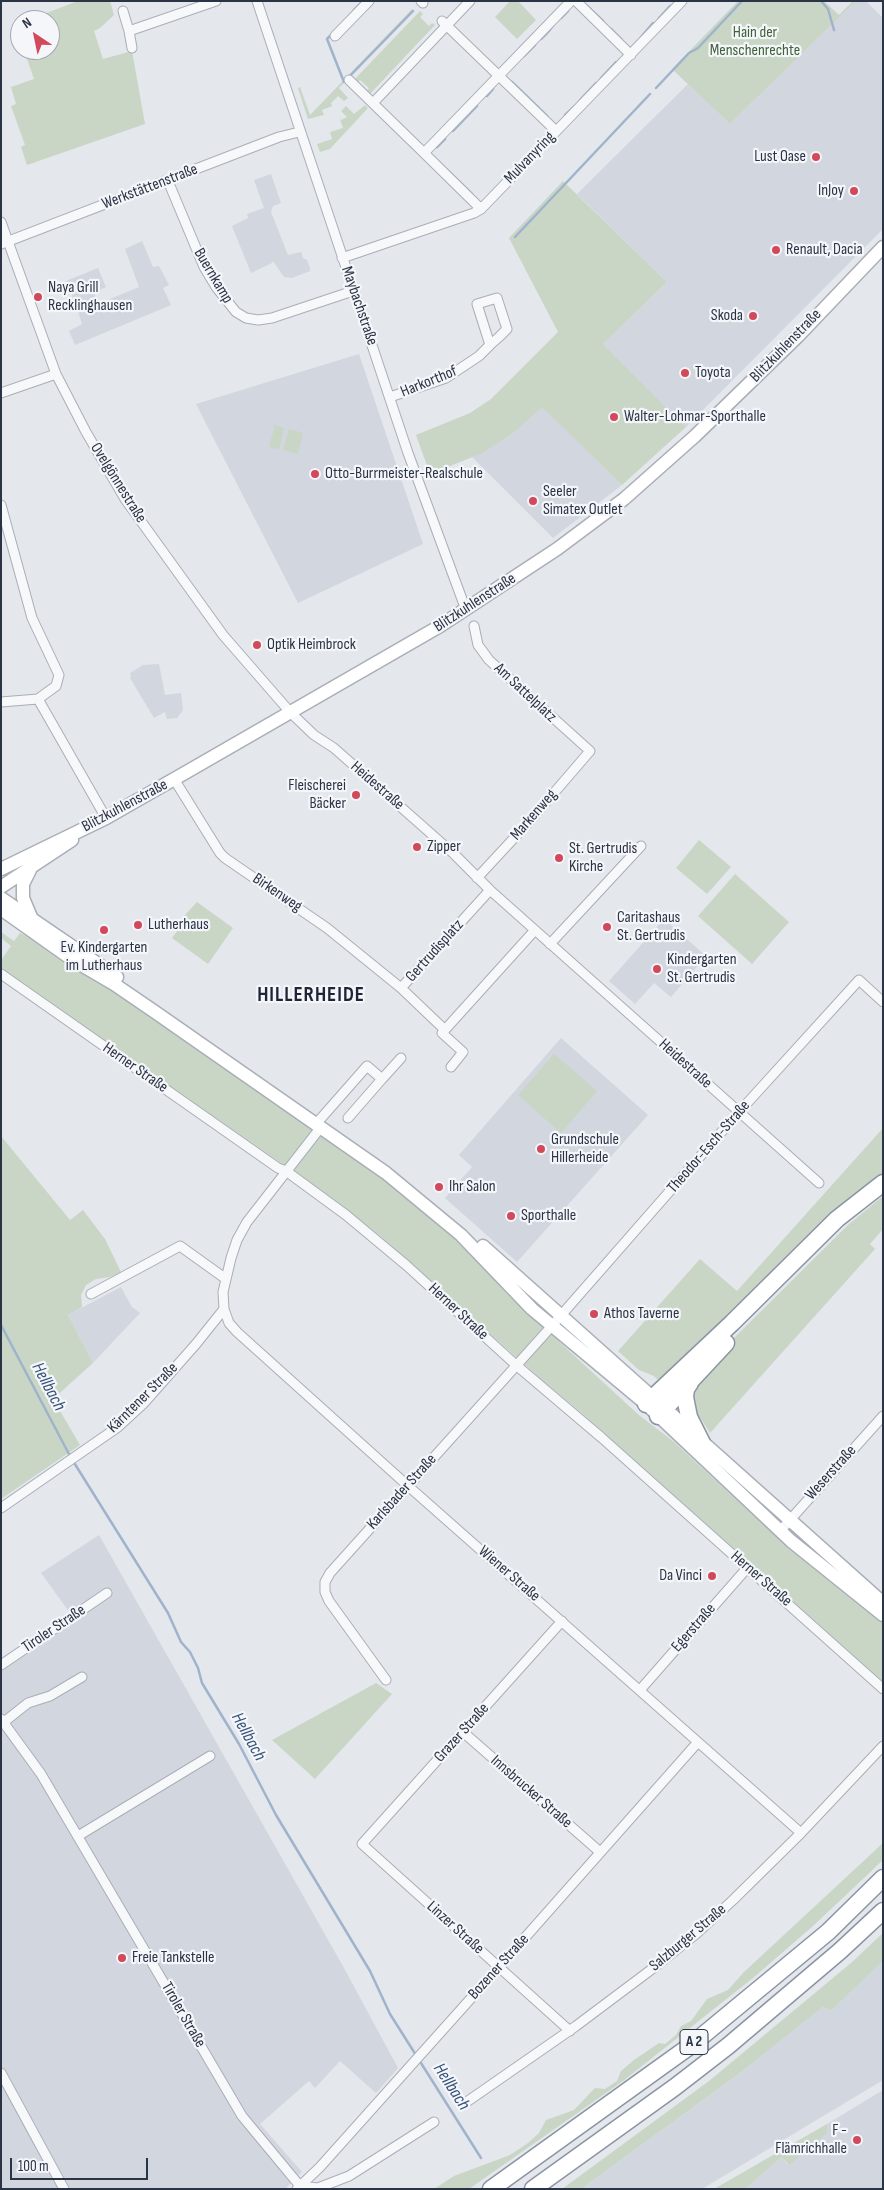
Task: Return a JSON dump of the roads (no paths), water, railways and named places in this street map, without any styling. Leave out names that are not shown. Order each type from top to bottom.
[{"type":"highway","points":[[649,1400],[732,1323],[837,1219],[883,1183]]},
{"type":"highway","points":[[662,1412],[697,1373],[840,1228],[856,1213],[883,1194]]},
{"type":"highway","points":[[697,1373],[686,1389],[685,1397],[688,1417],[702,1443]]},
{"type":"highway","name":"A 2","points":[[491,2189],[690,2046],[828,1932],[883,1878]]},
{"type":"highway","name":"A 2","points":[[533,2189],[721,2052],[827,1962],[883,1911]]},
{"type":"main road","name":"Blitzkuhlenstraße","points":[[1,869],[106,818],[440,626],[562,546],[635,490],[730,403],[883,247]]},
{"type":"main road","points":[[1,887],[106,818]]},
{"type":"main road","points":[[31,868],[23,884],[24,898],[31,917]]},
{"type":"main road","points":[[1,898],[31,917],[386,1173],[461,1235],[484,1257],[505,1282],[552,1326],[649,1400]]},
{"type":"main road","points":[[1,909],[73,960],[114,984],[422,1193],[474,1237],[560,1316],[662,1412],[781,1530],[883,1615]]},
{"type":"main road","points":[[662,1412],[702,1443],[883,1603]]},
{"type":"street","points":[[129,31],[216,1]]},
{"type":"street","name":"Maybachstraße","points":[[257,1],[428,511],[441,540],[466,610]]},
{"type":"street","points":[[335,36],[369,1]]},
{"type":"street","points":[[373,103],[445,23],[470,1]]},
{"type":"street","points":[[424,153],[571,1]]},
{"type":"street","points":[[576,1],[631,55]]},
{"type":"street","name":"Mulvanyring","points":[[342,258],[481,209],[682,1]]},
{"type":"street","points":[[123,11],[132,48]]},
{"type":"street","points":[[445,23],[556,131]]},
{"type":"street","points":[[349,80],[481,209]]},
{"type":"street","name":"Werkstättenstraße","points":[[5,243],[279,137],[300,132]]},
{"type":"street","name":"Buernkamp","points":[[168,181],[204,267],[220,293],[236,312],[246,318],[258,320],[272,318],[353,291]]},
{"type":"street","name":"Ovelgönnestraße","points":[[1,222],[5,243],[56,374],[125,499],[223,635],[290,712]]},
{"type":"street","name":"Harkorthof","points":[[390,397],[457,372],[490,345],[507,329],[497,298],[477,304],[490,345]]},
{"type":"street","points":[[1,393],[56,374]]},
{"type":"street","points":[[1,505],[32,618],[59,675],[56,686],[38,699],[1,702]]},
{"type":"street","name":"Am Sattelplatz","points":[[474,626],[478,644],[489,660],[590,751]]},
{"type":"street","points":[[38,699],[106,818]]},
{"type":"street","name":"Heidestraße","points":[[290,712],[314,735],[334,748],[420,824],[476,878],[820,1183]]},
{"type":"street","name":"Markenweg","points":[[476,878],[528,823],[590,751]]},
{"type":"street","name":"Birkenweg","points":[[174,779],[220,853],[328,928],[400,988]]},
{"type":"street","points":[[550,944],[641,846]]},
{"type":"street","name":"Gertrudisplatz","points":[[451,1067],[464,1052],[442,1033],[445,1030],[400,988],[490,890]]},
{"type":"street","points":[[445,1030],[534,930]]},
{"type":"street","name":"Herner Straße","points":[[1,974],[278,1168],[286,1171],[346,1215],[406,1265],[516,1365],[602,1438],[883,1689]]},
{"type":"street","name":"Theodor-Esch-Straße","points":[[560,1316],[739,1112],[859,980],[883,1002]]},
{"type":"street","points":[[348,1118],[401,1058]]},
{"type":"street","points":[[224,1309],[223,1292],[226,1279],[237,1240],[247,1222],[286,1171],[319,1123],[368,1066],[382,1079]]},
{"type":"street","points":[[91,1294],[180,1246],[226,1279]]},
{"type":"street","name":"Kärntener Straße","points":[[1,1508],[118,1427],[143,1404],[224,1309]]},
{"type":"street","name":"Wiener Straße","points":[[224,1309],[229,1323],[237,1332],[408,1486],[801,1833]]},
{"type":"street","name":"Karlsbader Straße","points":[[386,1680],[329,1602],[325,1592],[325,1582],[330,1573],[560,1316]]},
{"type":"street","name":"Weserstraße","points":[[781,1530],[883,1416]]},
{"type":"street","name":"Egerstraße","points":[[640,1690],[748,1567]]},
{"type":"street","name":"Tiroler Straße","points":[[1,1665],[107,1593]]},
{"type":"street","name":"Grazer Straße","points":[[362,1844],[562,1621]]},
{"type":"street","name":"Tiroler Straße","points":[[82,1677],[55,1693],[28,1704],[2,1720],[41,1774],[242,2116],[298,2187]]},
{"type":"street","name":"Innsbrucker Straße","points":[[463,1732],[600,1852]]},
{"type":"street","name":"Bozener Straße","points":[[298,2187],[320,2167],[698,1742]]},
{"type":"street","name":"Salzburger Straße","points":[[468,2101],[570,2031],[696,1934],[801,1833],[883,1746]]},
{"type":"street","points":[[78,1836],[210,1756]]},
{"type":"street","name":"Linzer Straße","points":[[362,1844],[570,2031]]},
{"type":"street","points":[[1,2074],[64,2189]]},
{"type":"street","points":[[298,2187],[318,2188],[349,2176],[434,2122]]},
{"type":"waterway","points":[[354,10],[363,1]]},
{"type":"waterway","points":[[656,88],[689,53],[698,48],[742,1]]},
{"type":"waterway","points":[[821,1],[828,9],[834,30]]},
{"type":"waterway","points":[[586,5],[603,21]]},
{"type":"waterway","points":[[659,18],[670,6]]},
{"type":"waterway","points":[[332,34],[327,39],[344,82],[413,11]]},
{"type":"waterway","points":[[561,18],[568,11]]},
{"type":"waterway","points":[[641,37],[653,23]]},
{"type":"waterway","points":[[548,32],[552,27]]},
{"type":"waterway","points":[[611,29],[621,39]]},
{"type":"waterway","points":[[541,39],[547,33]]},
{"type":"waterway","points":[[524,56],[535,45]]},
{"type":"waterway","points":[[601,78],[616,62]]},
{"type":"waterway","points":[[512,82],[547,116]]},
{"type":"waterway","points":[[580,100],[596,83]]},
{"type":"waterway","points":[[487,96],[493,89]]},
{"type":"waterway","points":[[515,237],[650,94]]},
{"type":"waterway","points":[[453,131],[477,106]]},
{"type":"waterway","points":[[565,115],[575,106]]},
{"type":"waterway","points":[[437,147],[445,139]]},
{"type":"waterway","points":[[530,152],[542,139]]},
{"type":"waterway","points":[[447,170],[472,194]]},
{"type":"waterway","name":"Hellbach","points":[[1,1325],[70,1456]]},
{"type":"waterway","name":"Hellbach","points":[[73,1461],[168,1613],[181,1642],[190,1652],[198,1668],[202,1683],[239,1744],[276,1815],[370,1971],[390,2014],[481,2158]]},
{"type":"place","name":"Lust Oase","points":[[816,157]]},
{"type":"place","name":"InJoy","points":[[854,191]]},
{"type":"place","name":"Renault, Dacia","points":[[776,250]]},
{"type":"place","name":"Naya Grill Recklinghausen","points":[[38,297]]},
{"type":"place","name":"Skoda","points":[[753,316]]},
{"type":"place","name":"Toyota","points":[[685,373]]},
{"type":"place","name":"Walter-Lohmar-Sporthalle","points":[[614,417]]},
{"type":"place","name":"Otto-Burrmeister-Realschule","points":[[315,474]]},
{"type":"place","name":"Seeler Simatex Outlet","points":[[533,501]]},
{"type":"place","name":"Optik Heimbrock","points":[[257,645]]},
{"type":"place","name":"Fleischerei Bäcker","points":[[356,795]]},
{"type":"place","name":"Zipper","points":[[417,847]]},
{"type":"place","name":"St. Gertrudis Kirche","points":[[559,858]]},
{"type":"place","name":"Lutherhaus","points":[[138,925]]},
{"type":"place","name":"Caritashaus St. Gertrudis","points":[[607,927]]},
{"type":"place","name":"Ev. Kindergarten im Lutherhaus","points":[[104,930]]},
{"type":"place","name":"Kindergarten St. Gertrudis","points":[[657,969]]},
{"type":"place","name":"Grundschule Hillerheide","points":[[541,1149]]},
{"type":"place","name":"Ihr Salon","points":[[439,1187]]},
{"type":"place","name":"Sporthalle","points":[[511,1216]]},
{"type":"place","name":"Athos Taverne","points":[[594,1314]]},
{"type":"place","name":"Da Vinci","points":[[712,1576]]},
{"type":"place","name":"Freie Tankstelle","points":[[122,1958]]},
{"type":"place","name":"F - Flämrichhalle","points":[[857,2140]]},
{"type":"district","name":"HILLERHEIDE","points":[[311,996]]},
{"type":"park label","name":"Hain der Menschenrechte","points":[[755,42]]}]
